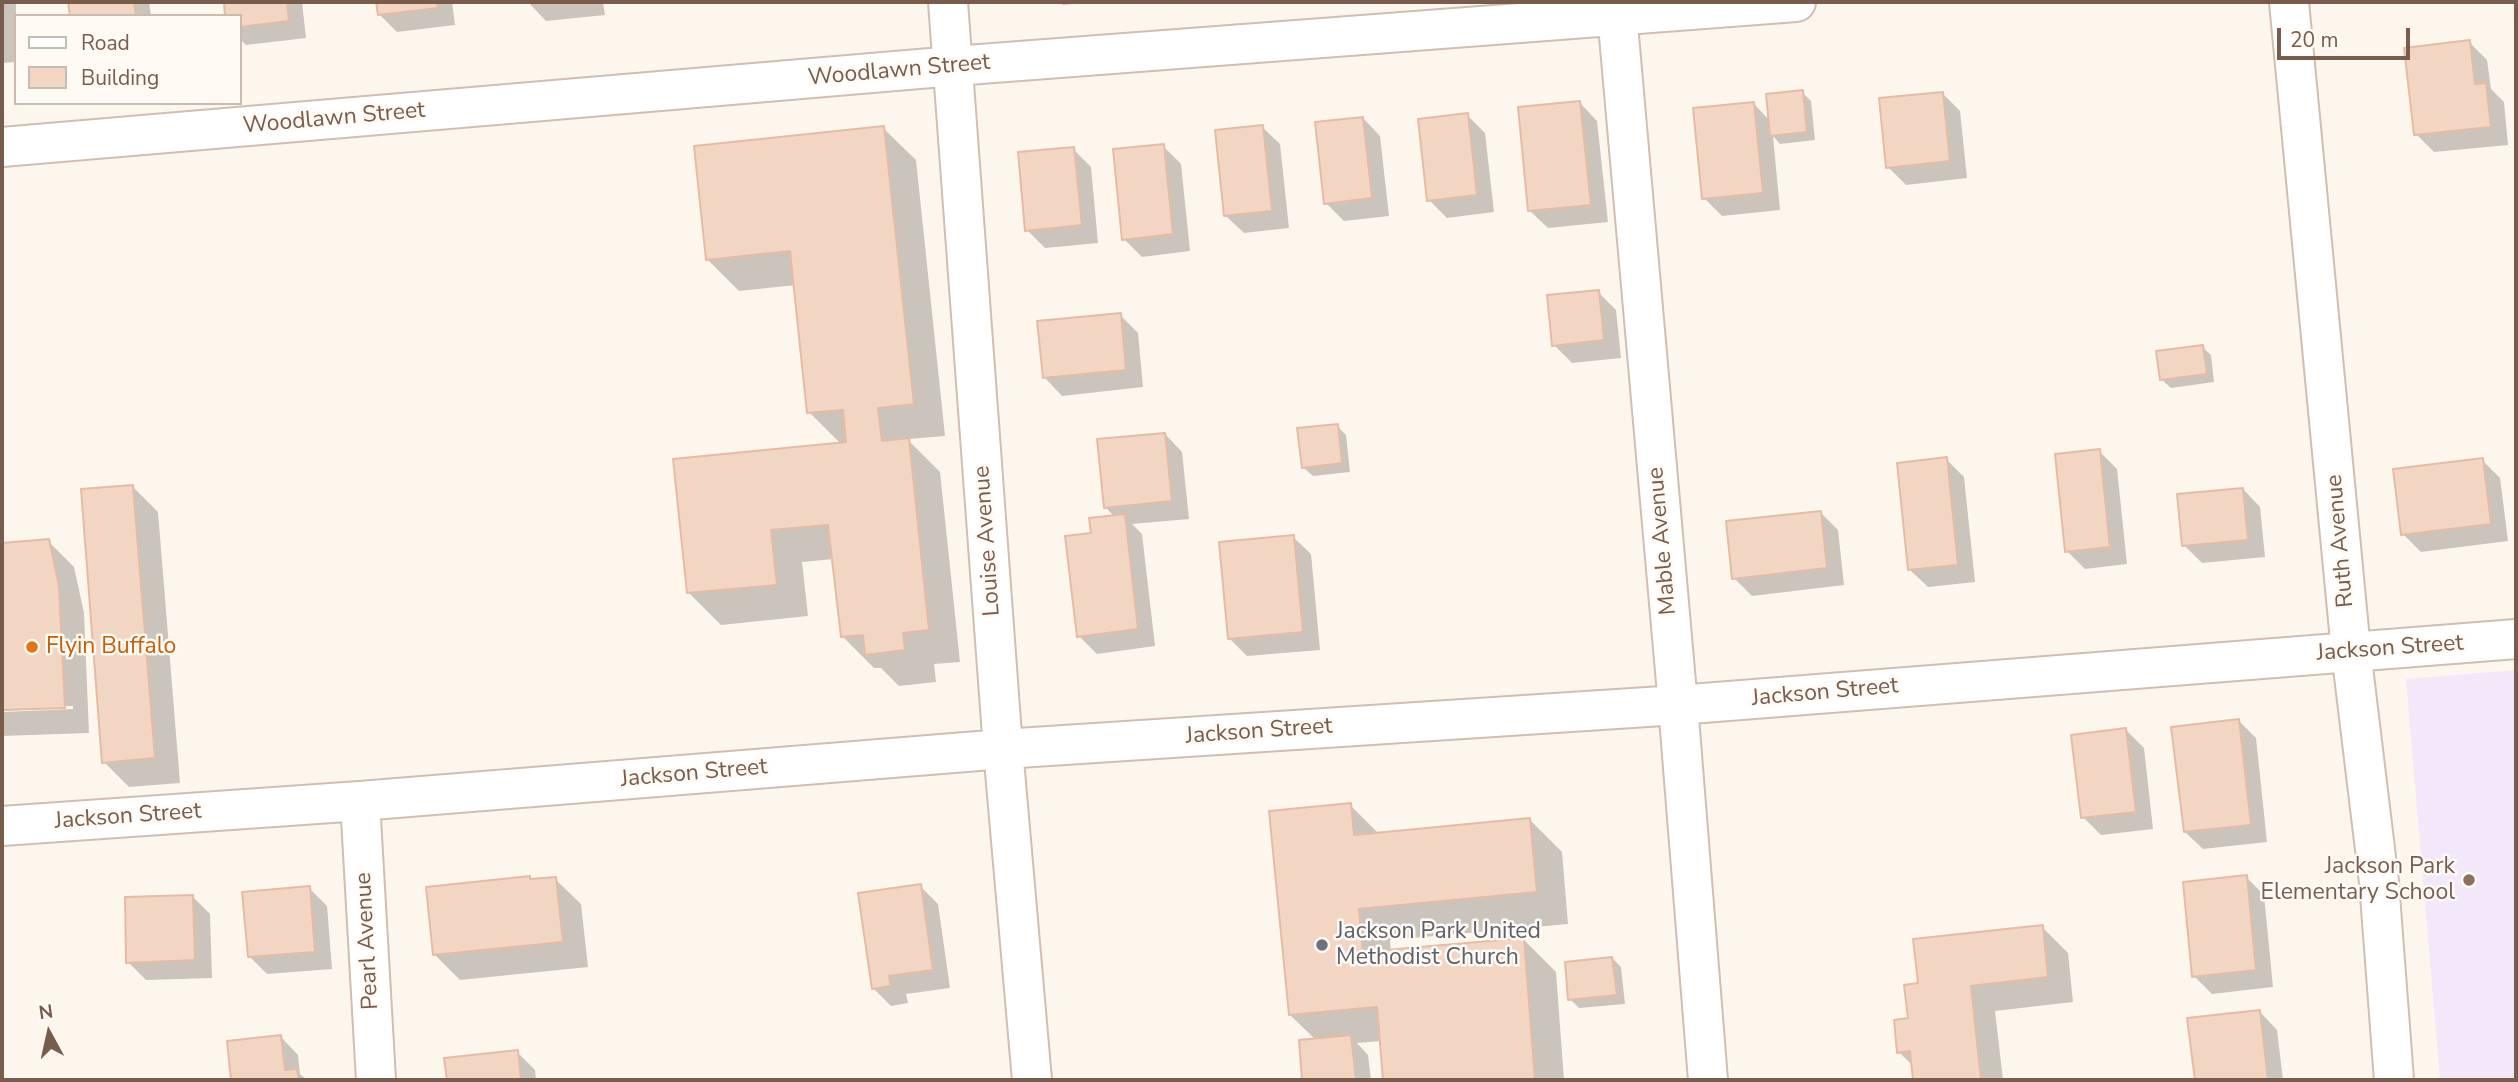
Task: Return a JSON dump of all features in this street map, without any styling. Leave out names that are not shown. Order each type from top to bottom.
[{"type":"street","name":"Louise Avenue","points":[[948,2],[1003,749],[1032,1080]]},
{"type":"street","name":"Woodlawn Street","points":[[2,147],[1616,8],[1797,2]]},
{"type":"street","name":"Ruth Avenue","points":[[2289,2],[2351,651],[2379,882],[2394,1080]]},
{"type":"street","name":"Mable Avenue","points":[[1616,8],[1678,705],[1708,1080]]},
{"type":"street","name":"Jackson Street","points":[[2,826],[359,801],[1003,749],[1678,705],[2516,639]]},
{"type":"street","name":"Pearl Avenue","points":[[359,801],[376,1080]]},
{"type":"shaded area","name":"Jackson Park Elementary School","points":[[2516,670],[2516,1080],[2440,1080],[2406,679]]},
{"type":"building","points":[[68,2],[134,2],[136,14],[70,14]]},
{"type":"building","points":[[224,2],[287,2],[289,21],[242,27],[242,14],[225,14]]},
{"type":"building","points":[[376,2],[437,2],[438,8],[378,15]]},
{"type":"building","points":[[2470,40],[2475,84],[2486,83],[2491,127],[2414,135],[2404,48]]},
{"type":"building","points":[[1803,90],[1807,132],[1770,136],[1766,94]]},
{"type":"building","points":[[1943,92],[1950,161],[1886,168],[1879,98]]},
{"type":"building","points":[[1580,101],[1591,205],[1528,211],[1518,107]]},
{"type":"building","points":[[1754,102],[1763,193],[1702,199],[1693,108]]},
{"type":"building","points":[[1468,113],[1477,195],[1427,201],[1418,119]]},
{"type":"building","points":[[1363,117],[1372,198],[1324,204],[1315,122]]},
{"type":"building","points":[[1263,125],[1272,211],[1224,216],[1215,130]]},
{"type":"building","points":[[884,126],[914,404],[878,408],[882,441],[909,438],[929,630],[903,633],[905,650],[865,655],[863,635],[841,637],[828,525],[771,530],[777,585],[687,593],[673,459],[846,442],[843,410],[807,413],[790,251],[706,260],[694,146]]},
{"type":"building","points":[[1164,144],[1173,234],[1122,240],[1113,149]]},
{"type":"building","points":[[1074,147],[1082,225],[1025,231],[1018,152]]},
{"type":"building","points":[[1599,290],[1604,340],[1552,346],[1547,295]]},
{"type":"building","points":[[1121,313],[1126,370],[1043,378],[1037,321]]},
{"type":"building","points":[[2203,345],[2207,374],[2160,380],[2156,351]]},
{"type":"building","points":[[1338,424],[1342,463],[1302,468],[1297,428]]},
{"type":"building","points":[[1165,433],[1172,501],[1104,508],[1097,439]]},
{"type":"building","points":[[2100,449],[2110,547],[2065,552],[2055,454]]},
{"type":"building","points":[[1947,457],[1958,565],[1908,570],[1897,463]]},
{"type":"building","points":[[2483,458],[2491,524],[2401,535],[2393,469]]},
{"type":"building","points":[[133,485],[155,758],[102,763],[81,489]]},
{"type":"building","points":[[2243,488],[2248,540],[2182,546],[2177,494]]},
{"type":"building","points":[[1821,511],[1827,568],[1732,579],[1726,521]]},
{"type":"building","points":[[1125,514],[1138,629],[1077,637],[1065,536],[1091,533],[1089,518]]},
{"type":"building","points":[[1294,535],[1303,632],[1228,639],[1219,542]]},
{"type":"building","name":"Flyin Buffalo","points":[[49,539],[59,586],[65,708],[2,710],[2,543]]},
{"type":"building","points":[[2239,719],[2251,825],[2184,832],[2171,727]]},
{"type":"building","points":[[2126,728],[2136,812],[2081,818],[2071,735]]},
{"type":"building","name":"Jackson Park United Methodist Church","points":[[1351,803],[1354,835],[1530,818],[1537,892],[1359,909],[1363,952],[1524,938],[1535,1080],[1383,1080],[1377,1007],[1289,1015],[1269,811]]},
{"type":"building","points":[[2247,875],[2256,970],[2192,977],[2183,882]]},
{"type":"building","points":[[530,876],[530,879],[556,877],[563,942],[433,955],[426,887]]},
{"type":"building","points":[[921,884],[933,970],[889,976],[891,986],[872,989],[858,893]]},
{"type":"building","points":[[310,886],[315,952],[248,957],[242,892]]},
{"type":"building","points":[[193,895],[195,960],[126,963],[125,897]]},
{"type":"building","points":[[2043,925],[2048,977],[1971,986],[1981,1079],[1913,1080],[1910,1051],[1897,1053],[1894,1020],[1908,1018],[1904,985],[1918,983],[1913,939]]},
{"type":"building","points":[[1612,957],[1617,995],[1568,1000],[1565,962]]},
{"type":"building","points":[[2260,1010],[2268,1080],[2195,1080],[2187,1018]]},
{"type":"building","points":[[281,1035],[285,1070],[297,1069],[299,1080],[231,1080],[227,1041]]},
{"type":"building","points":[[1351,1035],[1356,1080],[1302,1080],[1299,1040]]},
{"type":"building","points":[[518,1050],[521,1080],[447,1080],[444,1058]]},
{"type":"place","name":"Flyin Buffalo","points":[[32,647]]},
{"type":"place","name":"Jackson Park Elementary School","points":[[2469,880]]},
{"type":"place","name":"Jackson Park United Methodist Church","points":[[1322,945]]}]
